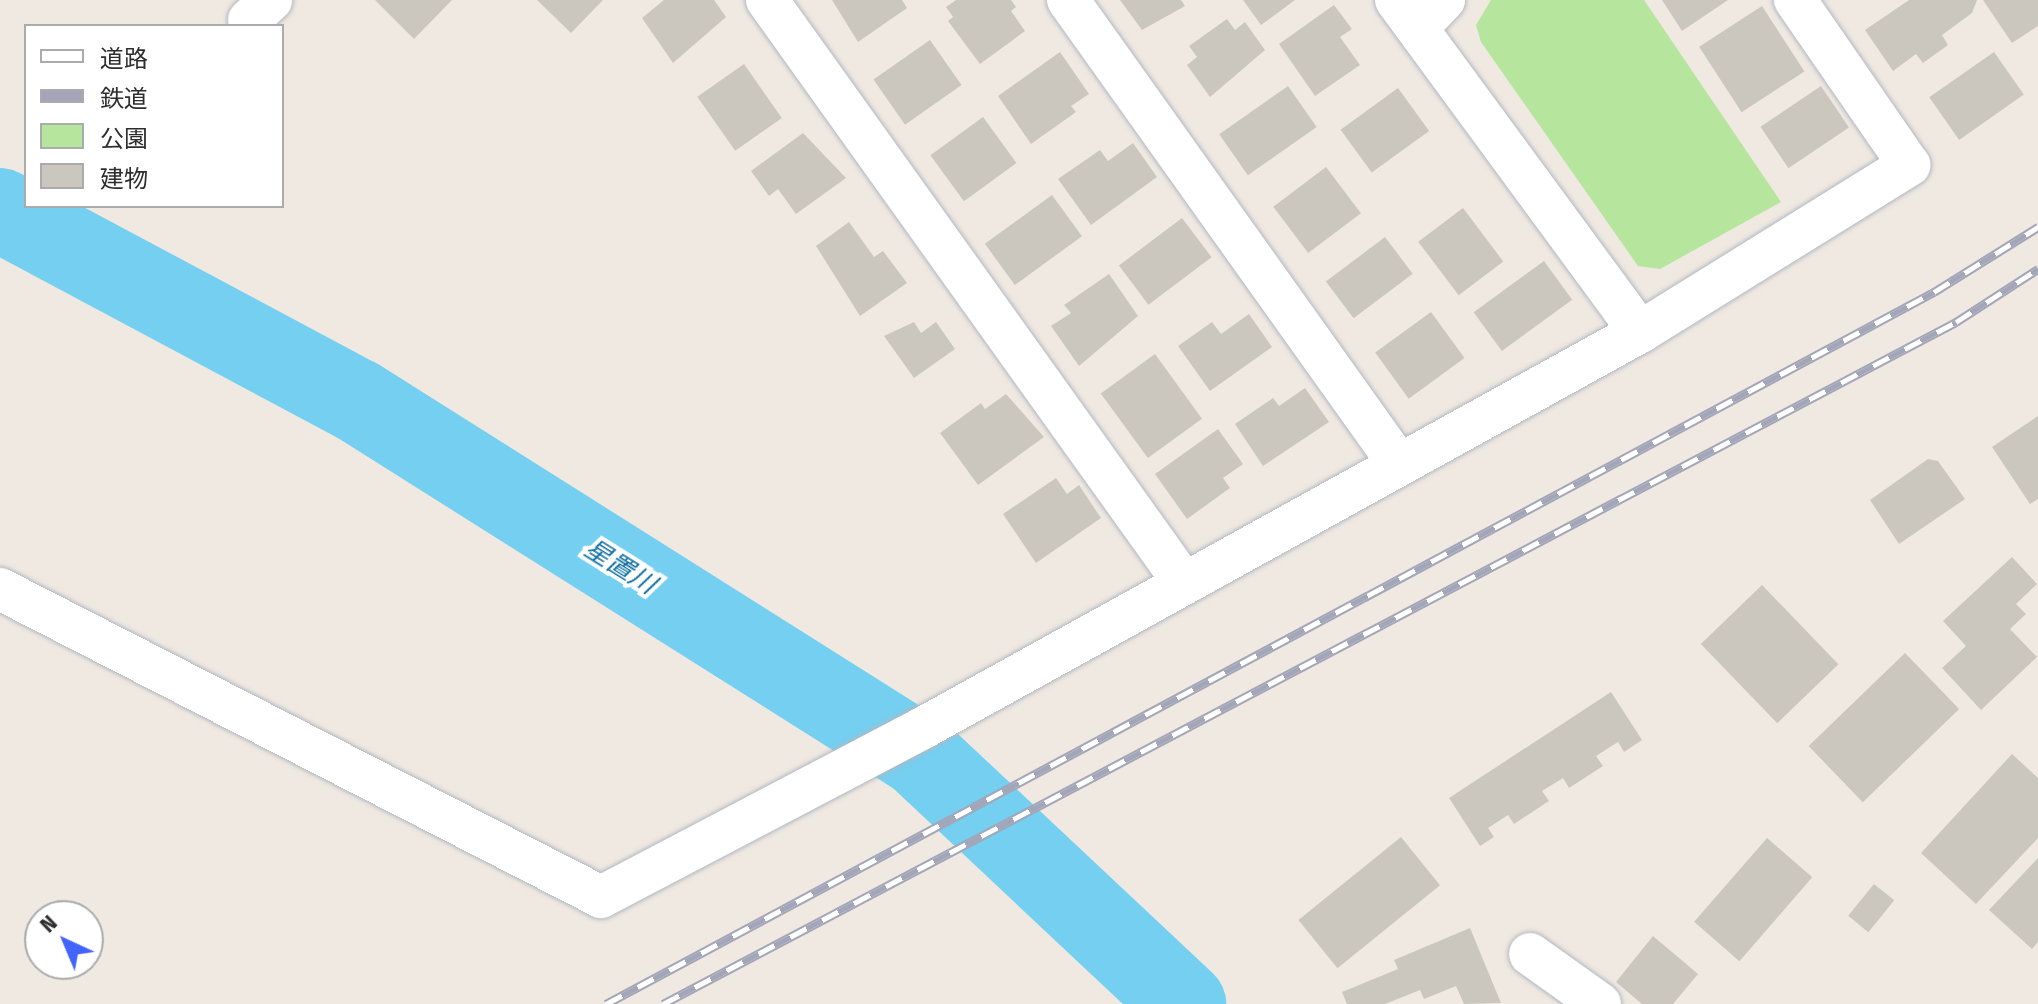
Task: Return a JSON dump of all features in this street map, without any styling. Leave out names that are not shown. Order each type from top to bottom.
[{"type":"street","points":[[767,0],[1182,580]]},
{"type":"street","points":[[1068,0],[1398,463]]},
{"type":"street","points":[[0,589],[601,897],[923,728],[1182,580],[1640,332],[1909,165],[1795,0]]},
{"type":"street","points":[[1419,9],[1640,332]]},
{"type":"street","points":[[1530,954],[1600,1004]]},
{"type":"green space","points":[[1491,0],[1644,0],[1781,202],[1660,269],[1638,266],[1481,42],[1476,25]]},
{"type":"building","points":[[375,0],[452,0],[414,39]]},
{"type":"building","points":[[537,0],[603,0],[571,33]]},
{"type":"building","points":[[664,0],[714,0],[726,17],[673,63],[642,18]]},
{"type":"building","points":[[832,0],[902,0],[907,8],[858,42]]},
{"type":"building","points":[[956,0],[1011,0],[1016,7],[1011,11],[1025,31],[980,64],[948,21],[953,17],[946,7]]},
{"type":"building","points":[[1120,0],[1181,0],[1185,6],[1142,30]]},
{"type":"building","points":[[1243,0],[1295,0],[1261,25]]},
{"type":"building","points":[[1662,0],[1728,0],[1682,31]]},
{"type":"building","points":[[1909,0],[1977,0],[1972,13],[1942,35],[1948,45],[1923,63],[1916,54],[1893,71],[1865,30]]},
{"type":"building","points":[[1983,0],[2038,0],[2038,26],[2012,43]]},
{"type":"building","points":[[1334,5],[1352,29],[1340,37],[1360,65],[1315,96],[1279,44]]},
{"type":"building","points":[[1762,6],[1804,71],[1742,112],[1699,47]]},
{"type":"building","points":[[1227,19],[1235,30],[1245,22],[1265,50],[1210,97],[1187,65],[1197,57],[1189,46]]},
{"type":"building","points":[[930,40],[962,85],[905,125],[873,80]]},
{"type":"building","points":[[1060,52],[1089,94],[1071,106],[1076,112],[1031,144],[998,96]]},
{"type":"building","points":[[1994,52],[2024,95],[1959,140],[1929,97]]},
{"type":"building","points":[[744,64],[782,118],[735,151],[697,97]]},
{"type":"building","points":[[1288,86],[1317,127],[1248,175],[1219,134]]},
{"type":"building","points":[[1821,86],[1849,127],[1788,168],[1760,127]]},
{"type":"building","points":[[1398,88],[1429,131],[1372,173],[1341,130]]},
{"type":"building","points":[[983,117],[1017,163],[964,201],[930,155]]},
{"type":"building","points":[[803,133],[846,178],[796,214],[778,189],[769,196],[751,171]]},
{"type":"building","points":[[1133,143],[1157,177],[1091,225],[1058,179],[1100,150],[1108,161]]},
{"type":"building","points":[[1326,167],[1361,213],[1308,253],[1273,207]]},
{"type":"building","points":[[1052,195],[1082,236],[1015,285],[985,244]]},
{"type":"building","points":[[1463,208],[1503,262],[1459,295],[1418,242]]},
{"type":"building","points":[[1182,218],[1211,257],[1148,305],[1119,266]]},
{"type":"building","points":[[849,222],[874,257],[883,251],[907,283],[860,316],[816,246]]},
{"type":"building","points":[[1385,237],[1413,274],[1354,318],[1326,282]]},
{"type":"building","points":[[1544,261],[1572,300],[1502,351],[1474,312]]},
{"type":"building","points":[[1109,274],[1138,316],[1079,366],[1051,326],[1071,313],[1064,305]]},
{"type":"building","points":[[1431,312],[1465,358],[1409,399],[1375,353]]},
{"type":"building","points":[[1249,314],[1272,347],[1210,391],[1178,346],[1212,322],[1221,334]]},
{"type":"building","points":[[914,322],[921,333],[936,322],[955,349],[914,378],[884,336]]},
{"type":"building","points":[[1155,354],[1202,419],[1148,458],[1101,393]]},
{"type":"building","points":[[1305,388],[1329,422],[1263,466],[1235,424],[1273,398],[1279,406]]},
{"type":"building","points":[[1006,394],[1044,437],[978,485],[940,433],[981,403],[985,409]]},
{"type":"building","points":[[2038,416],[2038,499],[2030,504],[1992,447]]},
{"type":"building","points":[[1218,429],[1243,464],[1223,478],[1230,488],[1187,519],[1155,474]]},
{"type":"building","points":[[1928,459],[1938,461],[1965,499],[1899,544],[1870,500]]},
{"type":"building","points":[[1056,478],[1067,494],[1079,485],[1101,518],[1036,563],[1003,514]]},
{"type":"building","points":[[2012,557],[2037,584],[2016,604],[2026,614],[2010,629],[2037,657],[1981,710],[1942,668],[1966,646],[1943,621]]},
{"type":"building","points":[[1762,585],[1838,664],[1777,723],[1701,644]]},
{"type":"building","points":[[1905,653],[1959,709],[1863,802],[1809,746]]},
{"type":"building","points":[[1611,692],[1642,740],[1624,752],[1618,742],[1596,756],[1603,766],[1569,788],[1563,778],[1542,791],[1549,801],[1514,824],[1508,815],[1488,828],[1494,837],[1480,846],[1449,798]]},
{"type":"building","points":[[2012,754],[2038,778],[2038,838],[1976,904],[1921,853]]},
{"type":"building","points":[[1401,837],[1440,885],[1337,968],[1298,920]]},
{"type":"building","points":[[1767,838],[1812,877],[1739,961],[1694,922]]},
{"type":"building","points":[[2038,858],[2038,942],[2032,949],[1989,910]]},
{"type":"building","points":[[1874,884],[1894,900],[1868,932],[1848,916]]},
{"type":"building","points":[[1470,928],[1501,1003],[1464,1004],[1456,986],[1424,999],[1420,990],[1385,1004],[1347,1004],[1342,992],[1398,969],[1394,960]]},
{"type":"building","points":[[1653,936],[1698,974],[1673,1004],[1642,1004],[1616,982]]},
{"type":"waterway","name":"星置川","points":[[0,210],[358,401],[919,755],[1184,1004]]},
{"type":"railway","points":[[606,1004],[1934,292],[2038,227]]},
{"type":"railway","points":[[663,1004],[1956,322],[2038,269]]}]
